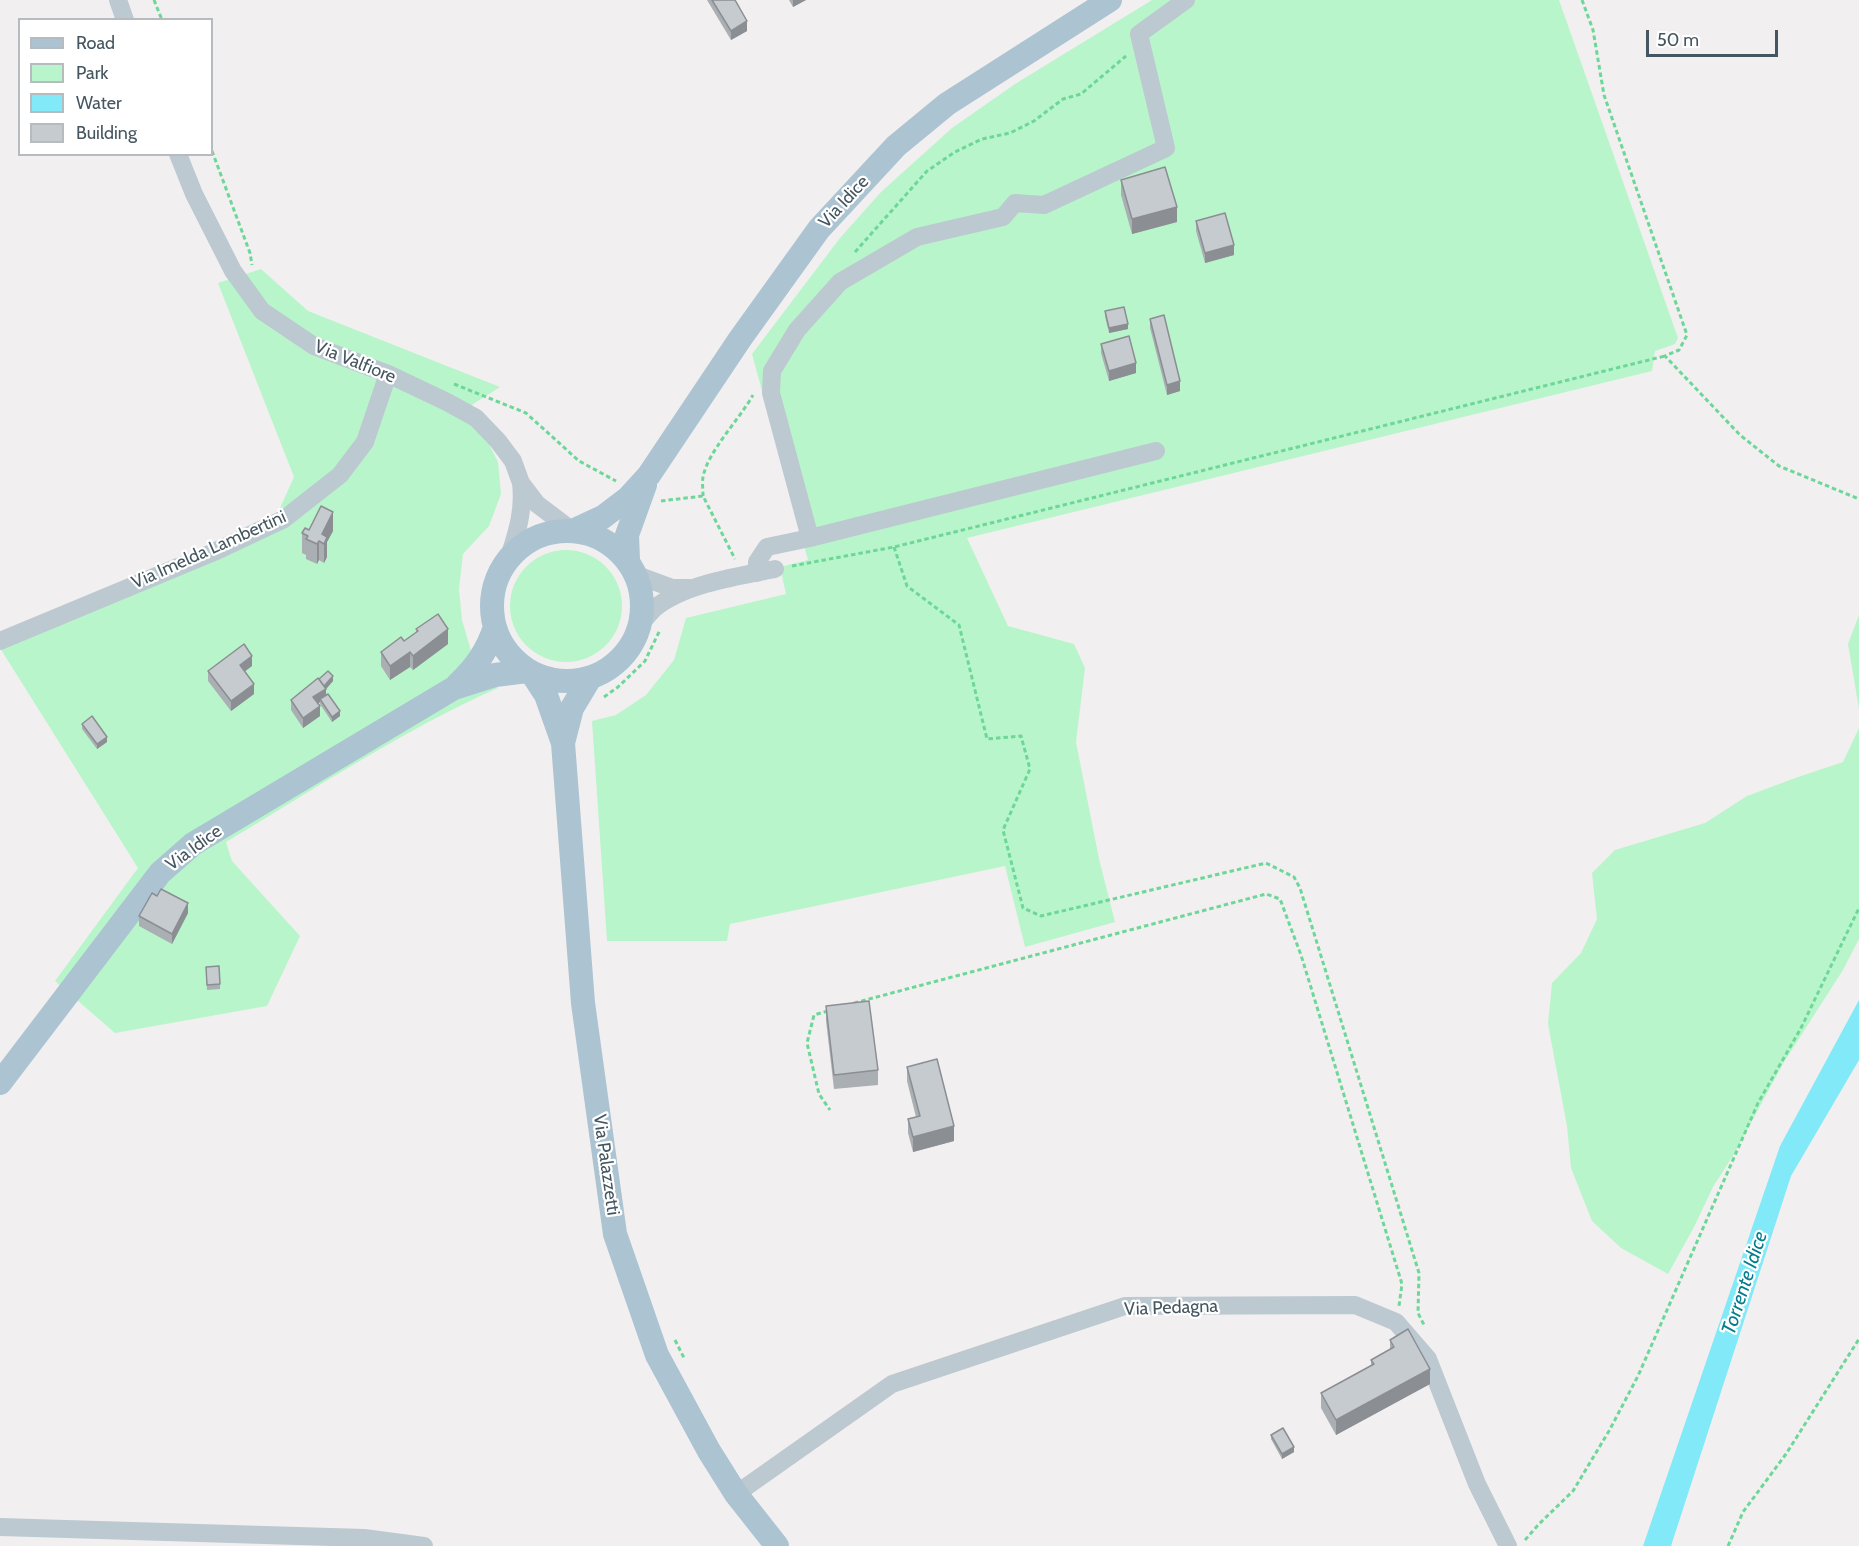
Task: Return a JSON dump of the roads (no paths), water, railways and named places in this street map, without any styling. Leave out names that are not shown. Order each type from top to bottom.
[{"type":"main road","name":"Via Idice","points":[[649,475],[627,535],[631,567],[651,626],[609,669],[585,680],[556,682],[530,673],[503,650],[490,604],[495,577],[510,554],[538,535],[572,530],[603,517],[628,498],[649,475],[740,339],[819,229],[896,146],[947,104],[1110,0]]},
{"type":"main road","name":"Via Idice","points":[[572,530],[599,537],[631,567]]},
{"type":"main road","name":"Via Idice","points":[[0,1083],[160,873],[193,844],[454,688],[483,657],[495,627]]},
{"type":"main road","name":"Via Idice","points":[[454,688],[495,675],[530,673]]},
{"type":"main road","name":"Via Palazzetti","points":[[530,673],[546,695],[563,744],[583,1003],[615,1234],[657,1355],[709,1451],[736,1494],[777,1546]]},
{"type":"main road","name":"Via Palazzetti","points":[[563,744],[572,708],[590,678]]},
{"type":"street","points":[[118,0],[124,18]]},
{"type":"street","points":[[810,538],[771,393],[772,371],[797,330],[840,282],[917,237],[1003,217],[1015,204],[1044,205],[1166,148],[1139,34],[1186,0]]},
{"type":"street","name":"Via Valfiore","points":[[179,156],[194,194],[233,272],[262,311],[314,346],[388,374],[447,402],[476,418],[498,441],[513,462],[521,483],[523,500],[520,523],[510,554]]},
{"type":"street","name":"Via Imelda Lambertini","points":[[0,641],[214,552],[285,519],[339,475],[365,442],[388,374]]},
{"type":"street","points":[[651,626],[656,608],[673,597],[695,588],[758,573],[757,562],[767,547],[1156,451]]},
{"type":"street","name":"Via Valfiore","points":[[521,483],[537,504],[572,530]]},
{"type":"street","points":[[631,567],[672,588],[695,588]]},
{"type":"street","name":"Via Pedagna","points":[[736,1494],[892,1384],[1125,1306],[1355,1305],[1396,1322],[1428,1359],[1477,1484],[1516,1544]]},
{"type":"street","points":[[0,1527],[364,1538],[424,1546]]},
{"type":"water","name":"Torrente Idice","points":[[1859,1000],[1859,1060],[1791,1176],[1671,1546],[1643,1546],[1780,1146]]}]
